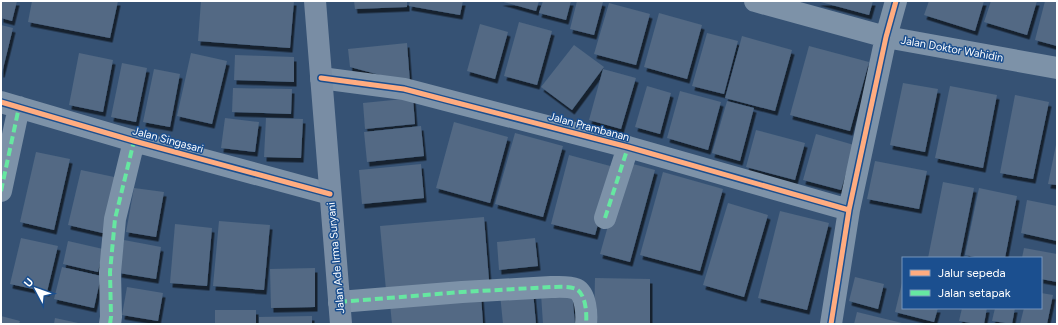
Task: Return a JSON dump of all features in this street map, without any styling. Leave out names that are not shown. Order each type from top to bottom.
[{"type":"main road","name":"Jalan Ade Irma Suryani","points":[[315,1],[341,324]]},
{"type":"street","name":"Jalan Doktor Wahidin","points":[[755,1],[886,37],[1057,68]]},
{"type":"street","points":[[831,324],[849,210],[886,37],[896,1]]},
{"type":"street","name":"Jalan Prambanan","points":[[321,78],[404,90],[628,147],[849,210]]},
{"type":"street","points":[[1,191],[10,105]]},
{"type":"street","name":"Jalan Singasari","points":[[10,105],[134,141],[330,194]]},
{"type":"street","points":[[110,324],[110,272],[115,219],[134,141]]},
{"type":"street","points":[[605,218],[628,147]]},
{"type":"street","points":[[339,302],[462,292],[565,288],[575,289],[582,294],[587,312],[586,324]]},
{"type":"building","points":[[1,1],[17,1],[12,21],[1,18]]},
{"type":"building","points":[[32,1],[118,1],[110,38],[28,22]]},
{"type":"building","points":[[201,1],[294,1],[290,48],[198,41]]},
{"type":"building","points":[[354,1],[407,1],[407,7],[355,9]]},
{"type":"building","points":[[410,1],[463,1],[460,15],[409,6]]},
{"type":"building","points":[[500,1],[539,1],[536,11]]},
{"type":"building","points":[[543,1],[571,1],[566,20],[539,13]]},
{"type":"building","points":[[577,1],[603,2],[594,35],[570,29]]},
{"type":"building","points":[[817,1],[873,1],[869,15]]},
{"type":"building","points":[[929,1],[984,1],[975,31],[924,15]]},
{"type":"building","points":[[991,1],[1037,1],[1027,35],[984,22]]},
{"type":"building","points":[[1045,1],[1057,2],[1057,46],[1035,40]]},
{"type":"building","points":[[609,3],[650,14],[636,65],[594,54]]},
{"type":"building","points":[[659,13],[702,25],[687,79],[644,67]]},
{"type":"building","points":[[519,22],[552,31],[537,85],[504,76]]},
{"type":"building","points":[[480,24],[508,32],[495,79],[467,71]]},
{"type":"building","points":[[1,25],[13,28],[2,73],[1,73]]},
{"type":"building","points":[[707,33],[738,41],[724,94],[692,86]]},
{"type":"building","points":[[742,36],[792,50],[775,111],[725,98]]},
{"type":"building","points":[[407,43],[410,83],[350,67],[348,49]]},
{"type":"building","points":[[574,45],[604,67],[572,110],[541,87]]},
{"type":"building","points":[[809,46],[869,62],[850,131],[790,115]]},
{"type":"building","points":[[79,53],[113,60],[103,112],[69,105]]},
{"type":"building","points":[[191,53],[227,61],[212,124],[177,116]]},
{"type":"building","points":[[235,55],[294,57],[294,82],[234,80]]},
{"type":"building","points":[[122,63],[147,68],[136,122],[111,117]]},
{"type":"building","points":[[154,69],[180,74],[170,127],[143,122]]},
{"type":"building","points":[[603,69],[636,78],[621,129],[589,120]]},
{"type":"building","points":[[903,83],[938,89],[925,152],[890,145]]},
{"type":"building","points":[[647,86],[671,93],[660,134],[635,127]]},
{"type":"building","points":[[950,86],[997,95],[983,168],[935,158]]},
{"type":"building","points":[[233,88],[292,89],[291,114],[232,112]]},
{"type":"building","points":[[680,91],[721,102],[708,150],[667,138]]},
{"type":"building","points":[[1015,95],[1049,102],[1033,179],[1000,173]]},
{"type":"building","points":[[413,98],[415,124],[365,129],[363,103]]},
{"type":"building","points":[[727,101],[754,108],[740,161],[712,153]]},
{"type":"building","points":[[225,118],[259,122],[255,152],[221,148]]},
{"type":"building","points":[[266,118],[303,119],[301,158],[264,157]]},
{"type":"building","points":[[454,122],[508,137],[490,203],[436,188]]},
{"type":"building","points":[[421,126],[424,156],[367,162],[364,132]]},
{"type":"building","points":[[756,130],[805,143],[795,180],[746,167]]},
{"type":"building","points":[[515,133],[563,146],[543,217],[495,204]]},
{"type":"building","points":[[816,134],[854,145],[841,190],[803,180]]},
{"type":"building","points":[[1057,145],[1057,185],[1048,184]]},
{"type":"building","points":[[36,152],[70,159],[54,230],[20,222]]},
{"type":"building","points":[[569,155],[614,167],[595,235],[551,224]]},
{"type":"building","points":[[875,161],[927,171],[919,209],[867,199]]},
{"type":"building","points":[[626,162],[655,170],[630,262],[600,254]]},
{"type":"building","points":[[421,164],[424,198],[362,204],[359,170]]},
{"type":"building","points":[[81,170],[119,178],[107,234],[68,225]]},
{"type":"building","points":[[663,172],[723,189],[700,271],[640,255]]},
{"type":"building","points":[[943,182],[974,188],[960,257],[928,257]]},
{"type":"building","points":[[134,188],[164,192],[156,237],[126,232]]},
{"type":"building","points":[[979,188],[1017,196],[1005,257],[975,257],[965,255]]},
{"type":"building","points":[[1027,200],[1057,206],[1057,241],[1021,233]]},
{"type":"building","points":[[728,203],[768,215],[744,297],[703,285]]},
{"type":"building","points":[[780,211],[829,223],[807,310],[758,298]]},
{"type":"building","points":[[484,217],[489,280],[386,290],[380,226]]},
{"type":"building","points":[[219,221],[270,225],[264,290],[213,286]]},
{"type":"building","points":[[175,224],[212,228],[207,286],[170,283]]},
{"type":"building","points":[[21,238],[58,246],[47,292],[10,284]]},
{"type":"building","points":[[535,238],[538,266],[499,270],[497,242]]},
{"type":"building","points":[[124,240],[161,247],[156,279],[119,273]]},
{"type":"building","points":[[68,241],[103,249],[98,272],[63,264]]},
{"type":"building","points":[[1024,248],[1057,254],[1057,282],[1042,279],[1042,257],[1022,257]]},
{"type":"building","points":[[62,267],[101,276],[94,308],[54,299]]},
{"type":"building","points":[[315,268],[315,307],[271,308],[270,269]]},
{"type":"building","points":[[855,277],[884,284],[878,309],[849,301]]},
{"type":"building","points":[[595,278],[650,279],[650,324],[594,323]]},
{"type":"building","points":[[902,283],[902,309],[938,309],[934,322],[895,312]]},
{"type":"building","points":[[127,287],[163,293],[158,321],[122,315]]},
{"type":"building","points":[[533,291],[536,324],[503,324],[500,294]]},
{"type":"building","points":[[572,291],[575,324],[543,324],[541,294]]},
{"type":"building","points":[[1042,293],[1053,295],[1047,324],[1020,324],[1024,309],[1042,309]]},
{"type":"building","points":[[481,295],[483,324],[392,324],[390,304]]},
{"type":"building","points":[[962,309],[987,309],[984,324],[959,321]]},
{"type":"building","points":[[995,309],[1015,309],[1012,324],[992,321]]},
{"type":"building","points":[[215,310],[256,310],[256,324],[215,324]]},
{"type":"building","points":[[857,312],[902,323],[902,324],[854,324]]},
{"type":"building","points":[[1,316],[20,321],[19,324],[1,324]]},
{"type":"building","points":[[312,316],[312,324],[259,324],[259,317]]},
{"type":"building","points":[[55,318],[78,323],[78,324],[54,324]]},
{"type":"marked path","points":[[1,191],[19,107]]},
{"type":"marked path","points":[[110,324],[110,272],[115,219],[134,141]]},
{"type":"marked path","points":[[605,218],[628,147]]},
{"type":"marked path","points":[[339,302],[462,292],[567,287],[576,289],[582,295],[586,310],[586,324]]},
{"type":"cycle path","points":[[831,324],[849,210],[886,37],[896,1]]},
{"type":"cycle path","points":[[321,78],[404,89],[628,147],[849,210]]},
{"type":"cycle path","points":[[1,102],[134,141],[330,194]]}]
